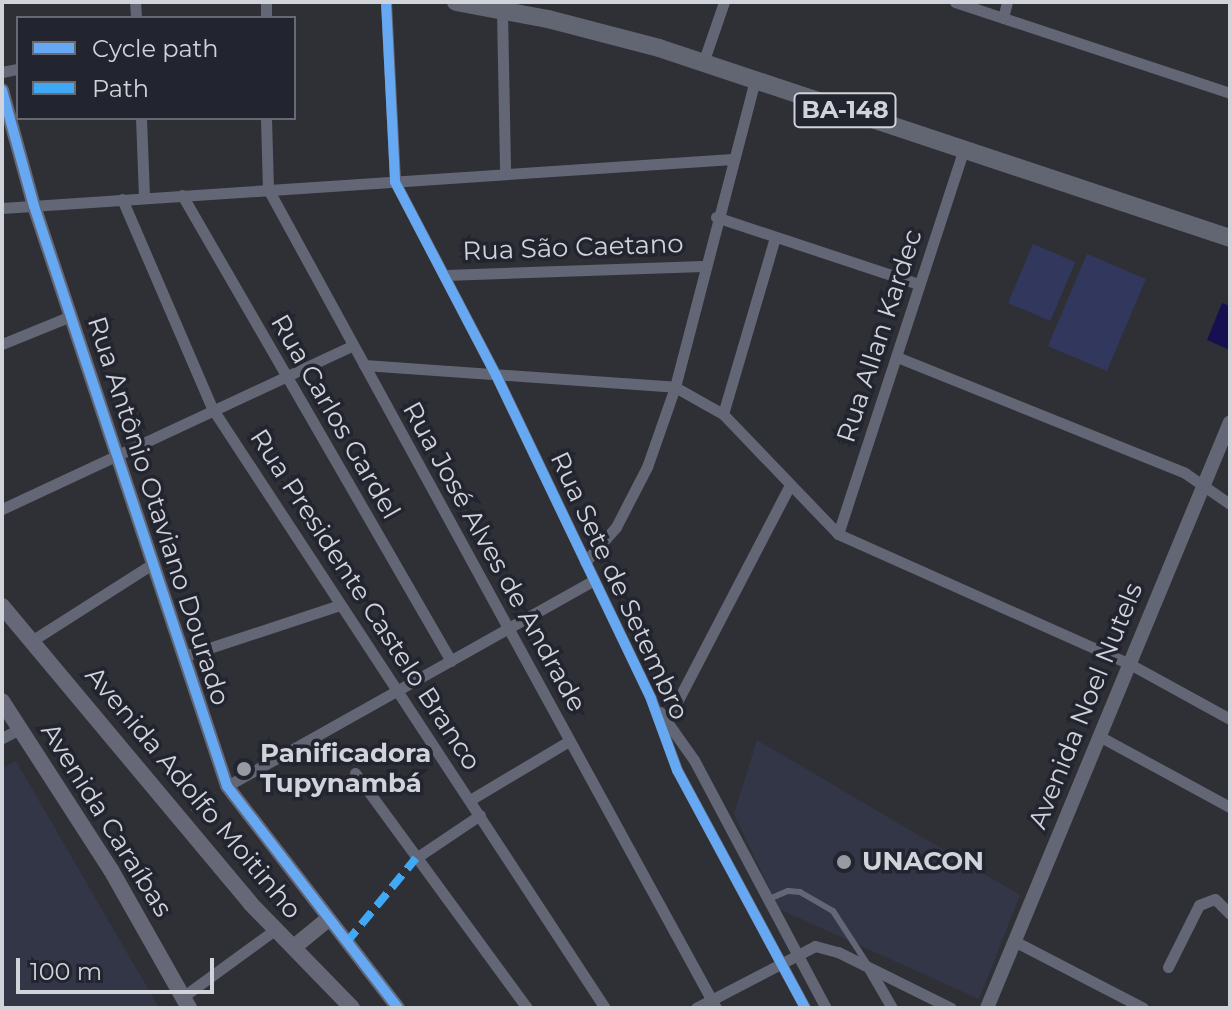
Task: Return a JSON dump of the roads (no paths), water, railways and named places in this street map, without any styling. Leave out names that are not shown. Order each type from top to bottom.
[{"type":"main road","name":"BA-148","points":[[456,2],[617,35],[1230,238]]},
{"type":"main road","name":"Avenida Adolfo Moitinho","points":[[2,606],[177,819],[352,1008]]},
{"type":"main road","name":"Avenida Caraíbas","points":[[2,701],[22,728],[187,1002]]},
{"type":"main road","points":[[294,947],[327,920]]},
{"type":"street","points":[[386,2],[395,182]]},
{"type":"street","points":[[703,63],[724,2]]},
{"type":"street","points":[[955,2],[1230,93]]},
{"type":"street","points":[[1003,18],[1007,2]]},
{"type":"street","points":[[502,11],[505,171]]},
{"type":"street","points":[[585,562],[616,527],[634,492],[675,387],[703,266],[755,79]]},
{"type":"street","name":"Rua Antônio Otaviano Dourado","points":[[2,90],[34,206],[119,452],[227,786],[327,920]]},
{"type":"street","points":[[141,120],[144,197]]},
{"type":"street","name":"Rua José Alves de Andrade","points":[[266,120],[268,189],[714,1004]]},
{"type":"street","name":"Rua Allan Kardec","points":[[838,534],[963,151]]},
{"type":"street","points":[[2,208],[395,182],[505,171],[732,159]]},
{"type":"street","name":"Rua Sete de Setembro","points":[[395,182],[496,375],[665,726],[677,770],[805,1008]]},
{"type":"street","name":"Rua Carlos Gardel","points":[[182,195],[451,661]]},
{"type":"street","name":"Rua Presidente Castelo Branco","points":[[122,199],[212,408],[605,1008]]},
{"type":"street","points":[[716,217],[919,284]]},
{"type":"street","points":[[723,414],[775,237]]},
{"type":"street","name":"Rua São Caetano","points":[[445,275],[703,266]]},
{"type":"street","points":[[2,344],[71,316]]},
{"type":"street","points":[[2,509],[212,408],[286,378],[352,346]]},
{"type":"street","points":[[897,357],[1205,483],[1230,504]]},
{"type":"street","points":[[364,365],[675,387],[723,414],[789,487],[838,534],[1128,663],[1230,719]]},
{"type":"street","name":"Avenida Noel Nutels","points":[[987,1008],[1230,422]]},
{"type":"street","points":[[665,726],[789,487]]},
{"type":"street","points":[[33,640],[154,563]]},
{"type":"street","points":[[227,786],[594,580]]},
{"type":"street","points":[[185,656],[340,605]]},
{"type":"street","name":"Rua Sete de Setembro","points":[[665,726],[694,760],[826,1008]]},
{"type":"street","points":[[2,738],[22,728]]},
{"type":"street","points":[[1099,736],[1230,807]]},
{"type":"street","points":[[470,800],[569,741]]},
{"type":"street","points":[[355,773],[527,1008]]},
{"type":"street","points":[[416,858],[480,815]]},
{"type":"street","points":[[1168,967],[1199,905],[1215,899],[1230,914]]},
{"type":"street","name":"Avenida Adolfo Moitinho","points":[[327,920],[398,1008]]},
{"type":"street","points":[[187,1002],[276,929]]},
{"type":"street","points":[[1014,941],[1143,1008]]},
{"type":"street","points":[[696,1008],[714,1004],[798,952],[826,948],[951,1008]]},
{"type":"street","points":[[870,970],[892,1008]]},
{"type":"lane","points":[[769,899],[788,891],[800,892],[833,911],[870,970]]},
{"type":"place","name":"Panificadora Tupynambá","points":[[244,769]]},
{"type":"place","name":"UNACON","points":[[844,862]]}]
